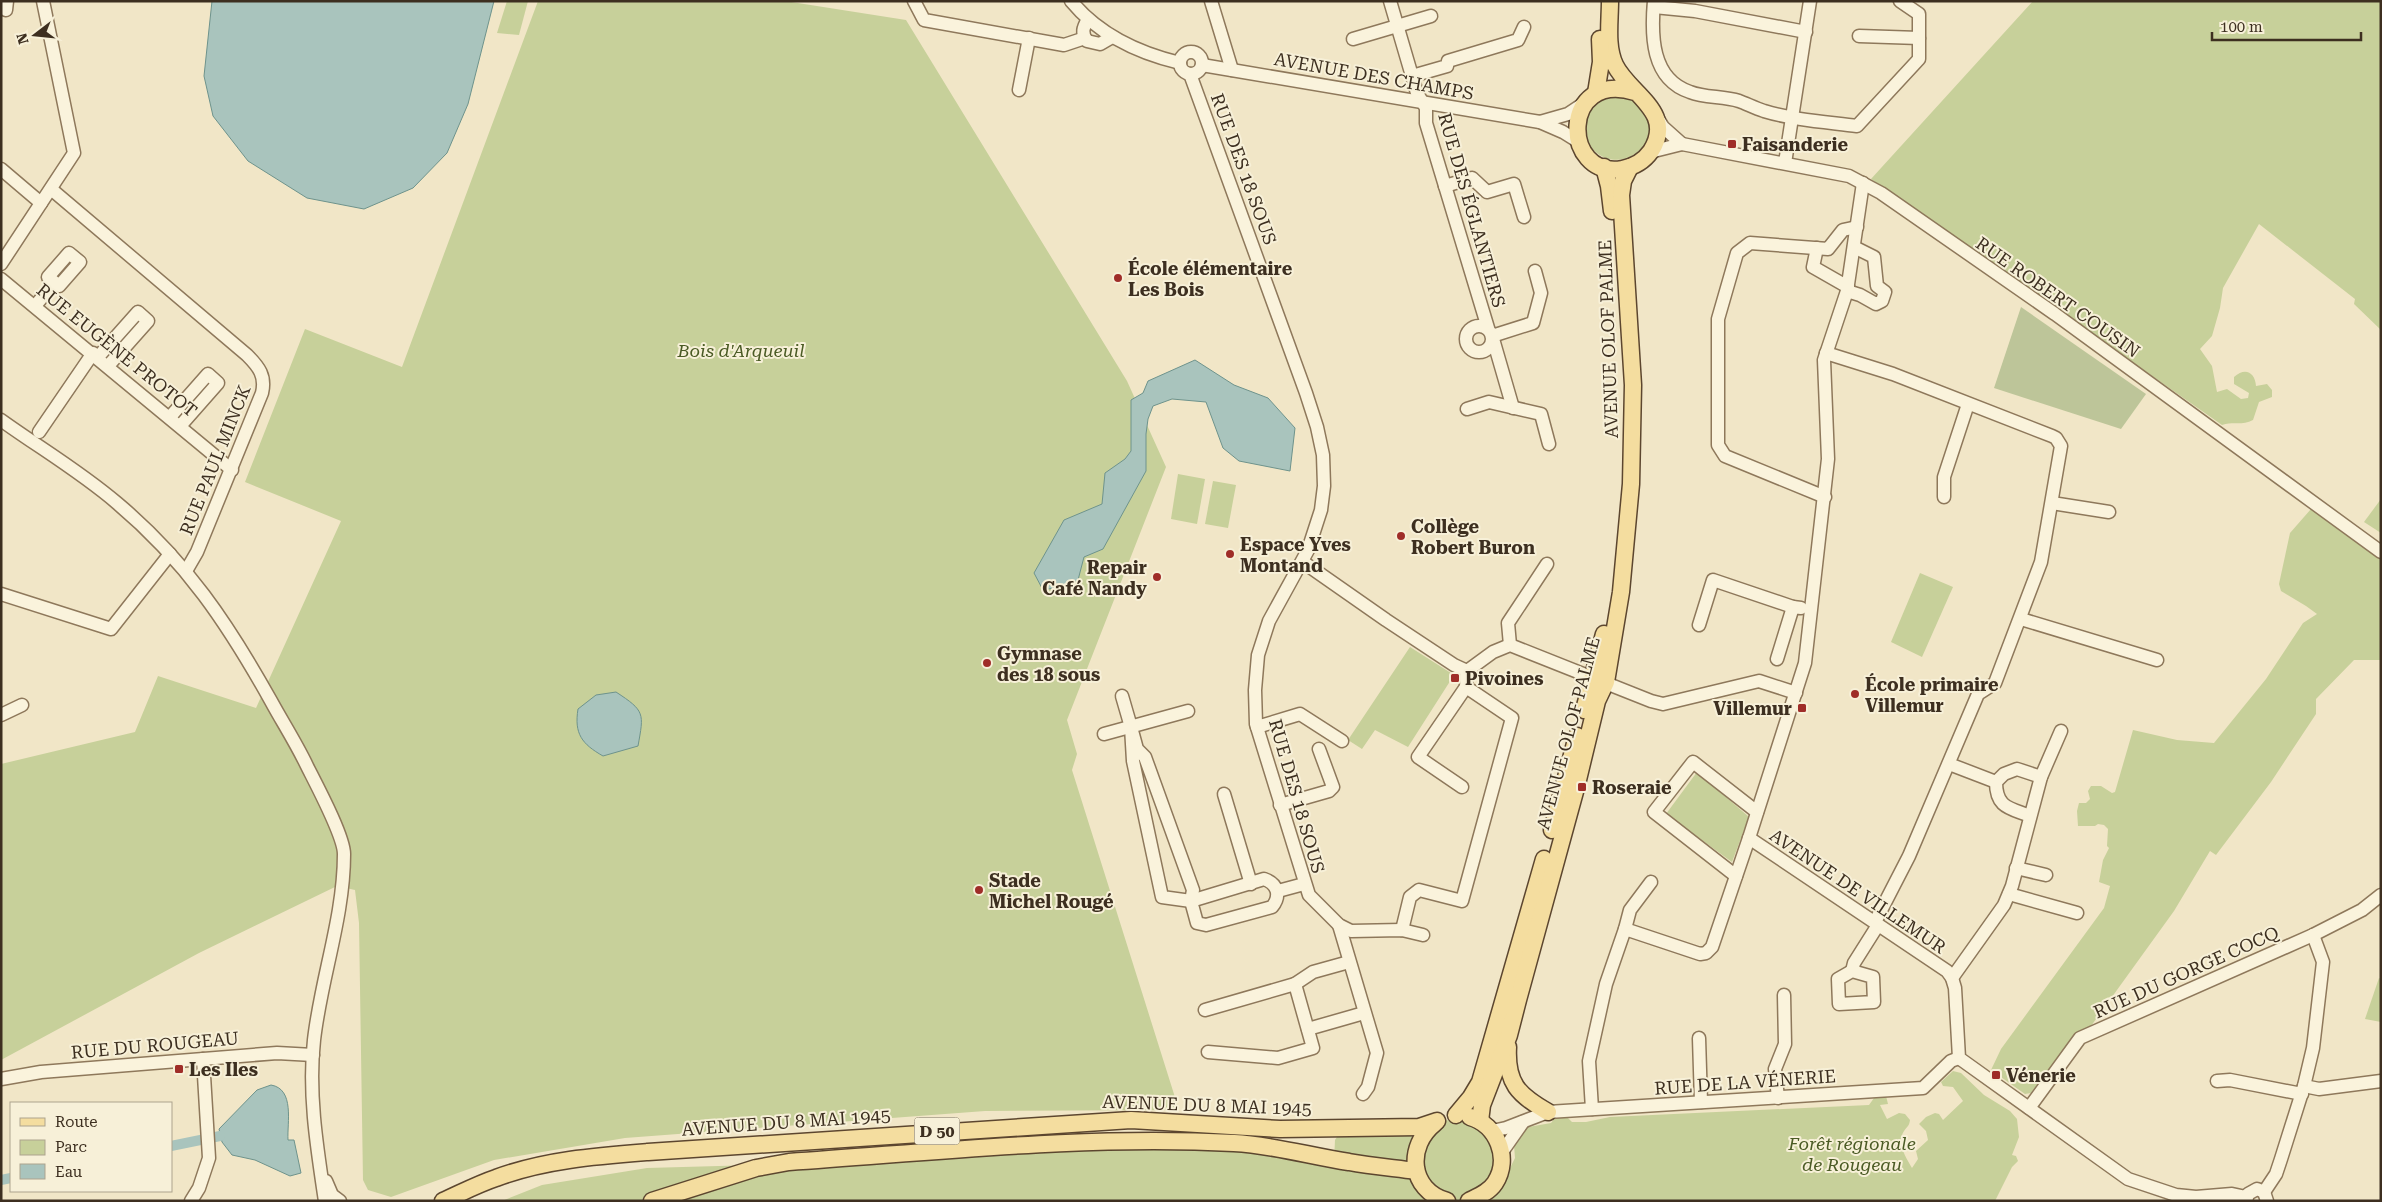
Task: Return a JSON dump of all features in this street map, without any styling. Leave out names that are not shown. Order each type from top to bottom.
[{"type":"main road","points":[[1600,1],[1601,62],[1591,98],[1580,112],[1576,124],[1579,142],[1592,161],[1604,167],[1617,170],[1630,167],[1641,161],[1650,152],[1656,140],[1658,126],[1654,112],[1646,100],[1635,92],[1620,74],[1612,56],[1610,1]]},
{"type":"main road","points":[[1591,98],[1608,89],[1622,88],[1635,92]]},
{"type":"main road","name":"AVENUE OLOF PALME","points":[[1486,1126],[1482,1104],[1509,1035],[1576,788],[1597,701],[1617,555],[1624,428],[1622,344],[1611,196],[1604,167]]},
{"type":"main road","name":"AVENUE OLOF PALME","points":[[1456,1115],[1472,1097],[1480,1082],[1489,1054],[1600,680],[1621,592],[1631,484],[1633,385],[1621,195],[1623,181],[1630,167]]},
{"type":"main road","points":[[1509,1035],[1507,1063],[1509,1076],[1521,1094],[1548,1112]]},
{"type":"main road","points":[[1456,1115],[1471,1117],[1486,1126],[1502,1152],[1500,1173],[1494,1184],[1486,1193],[1469,1201]]},
{"type":"main road","name":"AVENUE DU 8 MAI 1945","points":[[443,1201],[497,1177],[548,1164],[592,1156],[1131,1120],[1280,1129],[1419,1127],[1456,1115]]},
{"type":"main road","points":[[1437,1121],[1425,1131],[1418,1142],[1415,1157],[1416,1171],[1428,1191],[1448,1201]]},
{"type":"main road","name":"D 50","points":[[652,1201],[756,1168],[789,1162],[1092,1141],[1144,1140],[1236,1143],[1286,1148],[1348,1162],[1416,1171]]},
{"type":"main road","points":[[1494,1184],[1499,1201]]},
{"type":"street","points":[[1,264],[74,153],[43,1]]},
{"type":"street","points":[[914,1],[924,20],[1064,45],[1085,38]]},
{"type":"street","points":[[1071,1],[1088,19],[1112,37],[1142,52],[1180,63],[1183,70],[1190,74],[1197,72],[1202,65]]},
{"type":"street","points":[[1212,1],[1232,70]]},
{"type":"street","name":"RUE DES ÉGLANTIERS","points":[[1390,1],[1417,93],[1426,108],[1426,123],[1513,408]]},
{"type":"street","points":[[1785,163],[1794,117],[1810,1]]},
{"type":"street","points":[[1806,32],[1654,4],[1655,55],[1658,63],[1674,84],[1690,92],[1737,101],[1763,110],[1794,117],[1858,126],[1919,59],[1918,14],[1900,1]]},
{"type":"street","points":[[1354,39],[1431,16]]},
{"type":"street","points":[[1088,19],[1083,28],[1085,38],[1093,44],[1100,44],[1112,37]]},
{"type":"street","points":[[1412,76],[1447,66],[1448,61],[1518,40],[1524,27]]},
{"type":"street","points":[[1859,36],[1919,38]]},
{"type":"street","points":[[1019,90],[1029,38]]},
{"type":"street","name":"AVENUE DES CHAMPS","points":[[1180,63],[1184,54],[1193,52],[1201,58],[1202,65],[1540,122],[1563,132],[1579,142]]},
{"type":"street","name":"RUE DES 18 SOUS","points":[[1190,74],[1301,378],[1320,437],[1324,467],[1321,510],[1303,562],[1269,621],[1258,655],[1255,690],[1257,727],[1304,884],[1309,895],[1340,925]]},
{"type":"street","name":"AVENUE DES CHAMPS","points":[[1540,122],[1568,114],[1591,98]]},
{"type":"street","points":[[1654,112],[1663,127],[1682,144]]},
{"type":"street","name":"RUE ROBERT COUSIN","points":[[1650,152],[1682,144],[1849,176],[1863,183],[1881,193],[2055,314],[2381,552]]},
{"type":"street","points":[[1,169],[41,203]]},
{"type":"street","points":[[1445,186],[1472,178],[1487,192],[1514,184],[1524,217]]},
{"type":"street","name":"AVENUE DE VILLEMUR","points":[[1863,183],[1847,289],[1826,353],[1828,459],[1805,663],[1749,838],[1947,971],[1952,978],[1959,1058]]},
{"type":"street","name":"RUE PAUL MINCK","points":[[50,189],[247,355],[262,374],[264,385],[262,393],[197,552],[186,571]]},
{"type":"street","points":[[1824,497],[1725,456],[1718,445],[1718,319],[1737,253],[1750,243],[1828,249],[1843,230],[1857,227]]},
{"type":"street","points":[[1817,248],[1814,266],[1847,289],[1876,304],[1882,300],[1885,292],[1878,286],[1874,257],[1854,247]]},
{"type":"street","points":[[1491,334],[1533,323],[1541,293],[1535,271]]},
{"type":"street","name":"RUE EUGÈNE PROTOT","points":[[1,278],[181,425],[232,470]]},
{"type":"street","points":[[35,306],[54,283]]},
{"type":"street","points":[[1826,353],[1892,374],[2052,436],[2060,442],[2061,450],[2041,562],[2021,619],[1995,683],[1978,694],[1950,764],[1909,856],[1876,924],[1854,962],[1852,970]]},
{"type":"street","points":[[39,432],[100,359]]},
{"type":"street","points":[[170,417],[208,374],[218,382],[181,425]]},
{"type":"street","points":[[1467,409],[1489,402],[1540,414],[1549,444]]},
{"type":"street","points":[[1944,497],[1944,477],[1968,404]]},
{"type":"street","points":[[1,420],[87,479],[148,530],[186,571],[233,634],[295,740],[323,797],[344,852],[339,903],[313,1055],[313,1084],[324,1201]]},
{"type":"street","points":[[2052,503],[2109,512]]},
{"type":"street","points":[[1,594],[111,629],[170,554]]},
{"type":"street","points":[[1303,562],[1386,620],[1454,665],[1467,671]]},
{"type":"street","points":[[1510,645],[1508,623],[1546,564]]},
{"type":"street","points":[[1698,625],[1713,580],[1793,607],[1811,610]]},
{"type":"street","points":[[1777,658],[1793,607]]},
{"type":"street","points":[[2021,619],[2157,660]]},
{"type":"street","points":[[1467,671],[1493,652],[1510,645],[1651,701],[1663,704],[1759,681],[1796,693]]},
{"type":"street","points":[[1462,787],[1418,757],[1466,687],[1467,671]]},
{"type":"street","points":[[1402,930],[1410,898],[1419,890],[1462,901],[1512,718],[1466,687]]},
{"type":"street","points":[[1122,696],[1131,727],[1137,749],[1145,758],[1193,890],[1191,901],[1197,923],[1206,925],[1272,908],[1278,900],[1278,891],[1271,882],[1264,879],[1191,901],[1162,897],[1133,761],[1131,727]]},
{"type":"street","points":[[1,715],[22,705]]},
{"type":"street","points":[[1104,734],[1188,711]]},
{"type":"street","points":[[1257,727],[1300,714],[1342,741]]},
{"type":"street","points":[[1952,978],[2004,905],[2009,894],[2041,777],[2061,731]]},
{"type":"street","points":[[1280,805],[1329,791],[1333,787],[1319,749]]},
{"type":"street","points":[[1736,876],[1654,812],[1693,762],[1757,812]]},
{"type":"street","points":[[1950,764],[1996,782]]},
{"type":"street","points":[[2030,816],[2003,805],[1996,795],[1996,782],[2004,774],[2017,769],[2041,777]]},
{"type":"street","points":[[1224,794],[1251,884]]},
{"type":"street","points":[[1624,929],[1700,954],[1706,954],[1712,947],[1749,838]]},
{"type":"street","points":[[2016,868],[2046,875]]},
{"type":"street","points":[[1592,1109],[1589,1061],[1606,984],[1630,910],[1651,882]]},
{"type":"street","points":[[1278,891],[1304,884]]},
{"type":"street","points":[[2009,894],[2077,913]]},
{"type":"street","name":"RUE DU GORGE COCQ","points":[[2029,1108],[2080,1038],[2313,935],[2362,910],[2381,895]]},
{"type":"street","points":[[1340,925],[1351,931],[1402,930],[1423,935]]},
{"type":"street","points":[[1340,925],[1376,1054],[1368,1087],[1363,1094]]},
{"type":"street","points":[[1959,1058],[2128,1179],[2176,1195],[2196,1197],[2232,1194],[2246,1199],[2253,1190],[2265,1196],[2276,1174],[2303,1090],[2313,1048],[2323,976],[2323,962],[2313,935]]},
{"type":"street","points":[[1205,1010],[1295,984],[1314,972],[1349,962]]},
{"type":"street","points":[[1208,1052],[1278,1058],[1313,1048],[1295,984]]},
{"type":"street","points":[[1778,1098],[1775,1070],[1785,1044],[1784,995]]},
{"type":"street","points":[[1308,1029],[1364,1013]]},
{"type":"street","points":[[1699,1038],[1701,1102]]},
{"type":"street","name":"RUE DU ROUGEAU","points":[[1,1079],[50,1072],[278,1053],[313,1055]]},
{"type":"street","name":"RUE DE LA VÉNERIE","points":[[1486,1126],[1523,1122],[1548,1112],[1923,1088],[1951,1061],[1959,1058]]},
{"type":"street","points":[[191,1201],[200,1188],[205,1175],[209,1148],[203,1059]]},
{"type":"street","points":[[2218,1081],[2230,1080],[2303,1090],[2381,1081]]},
{"type":"street","points":[[1502,1152],[1523,1122]]},
{"type":"street","points":[[320,1163],[332,1195],[340,1201]]},
{"type":"green space","points":[[507,1],[528,1],[519,35],[497,33]]},
{"type":"green space","name":"Bois d'Arqueuil","points":[[538,1],[785,1],[906,20],[1127,381],[1166,467],[1067,720],[1077,754],[1072,770],[1179,1110],[985,1111],[625,1138],[494,1160],[391,1197],[368,1190],[363,1180],[359,923],[355,890],[337,886],[199,953],[1,1060],[1,764],[135,732],[158,676],[256,708],[341,521],[245,482],[305,329],[402,367]]},
{"type":"green space","points":[[2033,1],[2381,1],[2381,330],[2354,304],[2355,299],[2259,224],[2223,288],[2220,308],[2212,336],[2200,349],[2212,366],[2217,392],[2227,389],[2241,399],[2248,398],[2249,393],[2234,384],[2234,377],[2242,372],[2246,372],[2252,374],[2256,386],[2267,384],[2272,390],[2272,397],[2259,402],[2253,420],[2245,423],[2222,425],[1871,179]]},
{"type":"green space","points":[[1631,94],[1648,115],[1651,126],[1649,138],[1642,148],[1632,156],[1620,160],[1607,158],[1594,151],[1582,135],[1591,101]]},
{"type":"green space","points":[[2021,307],[2146,394],[2121,429],[1994,388]]},
{"type":"green space","points":[[1178,474],[1205,479],[1197,524],[1171,519]]},
{"type":"green space","points":[[1213,481],[1236,485],[1228,528],[1205,524]]},
{"type":"green space","points":[[2381,499],[2381,533],[2364,522]]},
{"type":"green space","points":[[2311,509],[2338,524],[2339,530],[2381,560],[2381,660],[2354,660],[2316,699],[2316,714],[2271,782],[2216,855],[2210,851],[2174,911],[2091,1026],[2075,1035],[2031,1093],[2025,1094],[1991,1070],[2001,1049],[2104,908],[2110,886],[2099,882],[2103,860],[2109,848],[2107,846],[2108,829],[2104,825],[2098,824],[2095,826],[2078,826],[2077,811],[2079,803],[2086,803],[2090,799],[2088,791],[2091,786],[2101,786],[2112,793],[2115,792],[2133,730],[2177,740],[2214,743],[2266,679],[2303,623],[2317,614],[2281,591],[2279,584],[2290,533]]},
{"type":"green space","points":[[1920,573],[1953,587],[1922,657],[1891,642]]},
{"type":"green space","points":[[1410,647],[1454,675],[1408,747],[1375,730],[1362,749],[1348,740]]},
{"type":"green space","points":[[1697,772],[1749,817],[1732,862],[1666,814]]},
{"type":"green space","points":[[2379,978],[2381,979],[2381,1022],[2365,1019]]},
{"type":"green space","name":"Forêt régionale de Rougeau","points":[[1953,1071],[1961,1073],[1984,1095],[2010,1111],[2017,1119],[2019,1137],[2012,1155],[2016,1156],[2018,1161],[2012,1167],[1995,1201],[502,1201],[542,1185],[647,1168],[890,1161],[1145,1145],[1238,1147],[1334,1162],[1335,1140],[1339,1134],[1362,1137],[1373,1130],[1457,1119],[1471,1121],[1489,1133],[1502,1184],[1515,1158],[1514,1145],[1523,1128],[1551,1123],[1555,1118],[1567,1117],[1572,1122],[1586,1122],[1610,1117],[1869,1105],[1874,1098],[1886,1096],[1888,1104],[1880,1105],[1887,1119],[1899,1113],[1905,1114],[1910,1120],[1902,1136],[1901,1145],[1912,1168],[1918,1159],[1916,1151],[1928,1140],[1926,1131],[1919,1124],[1926,1117],[1935,1113],[1939,1114],[1943,1120],[1963,1101],[1953,1087],[1943,1086],[1941,1082]]},
{"type":"water","points":[[212,1],[494,1],[468,104],[447,153],[413,188],[364,209],[307,198],[248,161],[213,116],[204,76]]},
{"type":"water","points":[[1195,360],[1234,385],[1268,398],[1295,428],[1290,471],[1239,461],[1223,448],[1206,402],[1172,399],[1153,406],[1148,419],[1146,434],[1146,471],[1103,549],[1084,557],[1078,580],[1065,586],[1043,590],[1034,573],[1064,520],[1102,504],[1105,473],[1125,459],[1131,451],[1131,400],[1143,393],[1148,381]]},
{"type":"water","points":[[616,692],[633,704],[640,714],[641,726],[638,746],[603,756],[590,747],[581,737],[577,725],[578,709],[596,695]]},
{"type":"water","points":[[271,1085],[279,1088],[287,1100],[289,1116],[288,1140],[294,1140],[301,1173],[290,1176],[255,1160],[232,1155],[222,1142],[219,1129],[257,1090]]},
{"type":"waterway","points":[[172,1146],[220,1136]]},
{"type":"waterway","points":[[1,1180],[10,1178]]},
{"type":"place","name":"Faisanderie","points":[[1732,144]]},
{"type":"place","name":"École élémentaire Les Bois","points":[[1118,278]]},
{"type":"place","name":"Collège Robert Buron","points":[[1401,536]]},
{"type":"place","name":"Espace Yves Montand","points":[[1230,554]]},
{"type":"place","name":"Repair Café Nandy","points":[[1157,577]]},
{"type":"place","name":"Gymnase des 18 sous","points":[[987,663]]},
{"type":"place","name":"Pivoines","points":[[1455,678]]},
{"type":"place","name":"École primaire Villemur","points":[[1855,694]]},
{"type":"place","name":"Villemur","points":[[1802,708]]},
{"type":"place","name":"Roseraie","points":[[1582,787]]},
{"type":"place","name":"Stade Michel Rougé","points":[[979,890]]},
{"type":"place","name":"Les Iles","points":[[179,1069]]},
{"type":"place","name":"Vénerie","points":[[1996,1075]]}]
